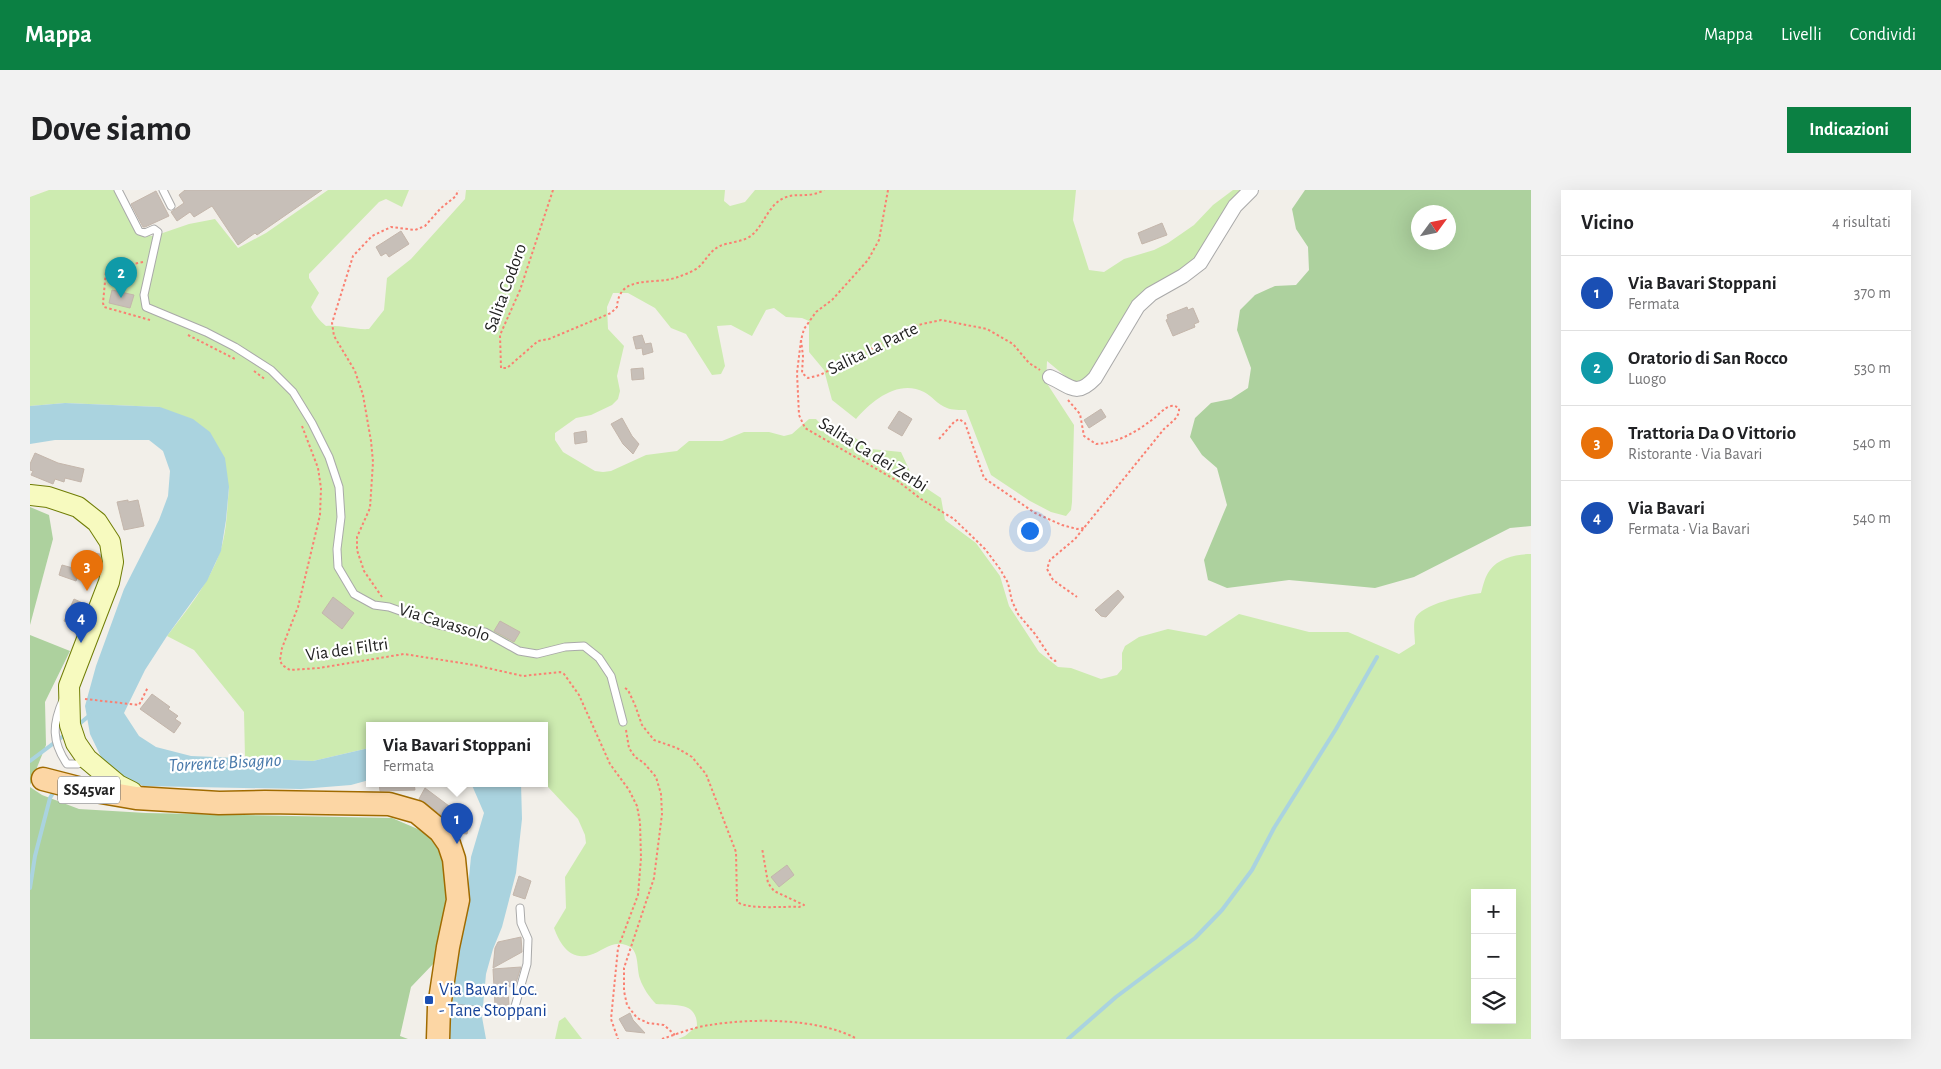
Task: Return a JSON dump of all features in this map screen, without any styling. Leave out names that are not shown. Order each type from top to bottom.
[{"type":"main road","name":"SS45var","points":[[43,779],[78,788],[136,798]]},
{"type":"main road","points":[[136,798],[219,803],[389,804],[418,812],[440,831],[449,844],[454,860],[458,900],[448,946],[443,1007],[438,1039]]},
{"type":"street","points":[[1050,377],[1073,389],[1079,390],[1088,386],[1096,378],[1138,306],[1151,294],[1183,276],[1200,263],[1235,206],[1250,190]]},
{"type":"street","points":[[30,495],[48,496],[78,507],[97,522],[110,542],[113,562],[109,582],[74,692],[70,725],[76,743],[87,759],[118,785],[132,792],[136,798]]},
{"type":"lane","points":[[118,190],[139,231],[145,233],[154,229],[157,230],[158,237],[150,260],[144,295],[146,307],[206,332],[235,347],[271,370],[293,392],[312,423],[329,457],[338,487],[341,517],[337,549],[338,567],[354,594],[374,606],[389,607]]},
{"type":"lane","points":[[163,190],[171,206]]},
{"type":"lane","name":"Via Cavassolo","points":[[389,607],[439,625],[485,632],[519,651],[537,654],[565,647],[584,646],[599,658],[610,676],[623,722]]},
{"type":"lane","points":[[443,1007],[490,1012],[511,1012],[515,1008],[527,964],[528,940],[521,923],[520,908]]},
{"type":"path","name":"Via Cavassolo","points":[[389,607],[364,571],[357,550],[358,537],[370,508],[373,462],[372,441],[363,395],[355,371],[334,336],[332,322],[353,256],[366,242],[372,236],[390,228],[415,230],[426,226],[441,208],[456,196],[458,190]]},
{"type":"path","name":"Salita Codoro","points":[[553,190],[520,290],[500,334],[501,368],[507,368],[538,341],[549,339],[611,313],[617,307],[618,298],[625,288],[639,282],[675,278],[693,271],[719,246],[752,236],[768,213],[782,199],[786,197],[811,196],[824,190]]},
{"type":"path","name":"Salita Ca dei Zerbi","points":[[888,190],[879,240],[868,260],[832,300],[816,312],[804,329],[797,373],[799,415],[805,428],[899,482],[920,499],[954,519],[985,549],[1000,569],[1008,583],[1012,601],[1018,614],[1036,634],[1051,658],[1055,661],[1057,660]]},
{"type":"path","points":[[150,260],[106,271],[103,302],[104,307],[128,313],[145,320],[154,320]]},
{"type":"path","name":"Salita La Parte","points":[[801,340],[803,356],[802,373],[808,378],[820,375],[918,325],[941,320],[955,321],[987,329],[1013,344],[1029,363],[1050,377]]},
{"type":"path","points":[[183,332],[240,362]]},
{"type":"path","points":[[248,367],[270,382]]},
{"type":"path","points":[[1067,399],[1080,414],[1084,436],[1096,444],[1111,443],[1150,422],[1169,407],[1176,406],[1179,408],[1178,416],[1164,430],[1075,539],[1050,560],[1047,569],[1053,580],[1077,596]]},
{"type":"path","name":"Via dei Filtri","points":[[299,419],[318,468],[321,488],[320,515],[298,608],[282,648],[280,660],[282,665],[290,670],[319,668],[404,654],[474,665],[523,676],[560,672],[564,674],[579,695],[610,764],[629,790],[637,806],[640,822],[641,858],[638,895],[618,948],[610,1019],[618,1039]]},
{"type":"path","points":[[939,439],[959,419],[966,423],[984,478],[1035,513],[1062,525],[1077,529],[1084,528]]},
{"type":"path","points":[[74,692],[139,705],[148,687]]},
{"type":"path","points":[[622,692],[624,687],[628,690],[642,725],[654,740],[677,748],[692,757],[706,774],[736,852],[738,902],[744,906],[759,907],[799,907],[804,905],[774,891],[768,883],[762,848]]},
{"type":"path","points":[[623,722],[630,748],[635,757],[644,763],[656,777],[661,794],[662,814],[654,878],[624,968],[624,991],[627,1004],[637,1018],[648,1023],[664,1025],[675,1035]]},
{"type":"path","points":[[616,968],[624,968]]},
{"type":"path","points":[[662,1039],[709,1025],[744,1022],[796,1022],[824,1027],[857,1039]]},
{"type":"green space","points":[[49,190],[115,190],[139,235],[154,236],[189,224],[215,219],[238,248],[266,233],[328,190],[409,190],[402,207],[386,199],[379,202],[309,274],[309,278],[319,293],[311,307],[315,315],[326,326],[369,329],[384,310],[387,278],[411,259],[465,199],[466,190],[725,190],[724,201],[730,206],[745,202],[755,190],[1076,190],[1073,220],[1089,270],[1104,272],[1124,259],[1154,250],[1168,243],[1194,225],[1213,205],[1233,190],[1243,190],[1194,260],[1160,284],[1089,378],[1076,385],[1047,361],[1046,382],[1074,425],[1072,502],[1071,510],[1066,516],[1051,512],[1030,501],[991,475],[966,410],[947,408],[924,392],[905,388],[887,393],[870,405],[856,419],[832,400],[824,370],[809,352],[809,321],[802,318],[786,317],[774,308],[766,310],[752,336],[731,325],[717,326],[725,366],[721,374],[712,375],[686,334],[671,328],[655,308],[628,293],[613,293],[607,307],[608,329],[624,346],[617,376],[620,391],[618,399],[612,405],[591,415],[576,418],[555,433],[555,440],[563,452],[595,471],[603,472],[611,471],[646,455],[677,451],[689,441],[722,441],[744,432],[769,432],[784,436],[792,434],[809,419],[816,419],[826,430],[851,435],[871,449],[901,452],[914,480],[941,498],[945,520],[976,543],[1000,576],[1009,606],[1039,652],[1058,667],[1071,668],[1101,679],[1117,675],[1122,669],[1122,653],[1125,646],[1139,637],[1168,629],[1206,636],[1239,614],[1309,632],[1348,632],[1399,654],[1415,644],[1414,622],[1425,609],[1444,601],[1481,593],[1487,575],[1498,562],[1509,557],[1531,554],[1531,1039],[678,1039],[697,1026],[696,1018],[693,1012],[684,1006],[656,1004],[641,982],[634,950],[626,945],[616,944],[594,954],[577,956],[567,950],[556,934],[554,928],[566,908],[565,877],[586,843],[585,835],[578,819],[548,787],[548,722],[366,722],[366,749],[313,761],[245,758],[244,712],[194,650],[167,636],[197,596],[210,575],[220,552],[224,536],[229,487],[160,407],[65,403],[30,406],[30,197]]},
{"type":"green space","points":[[1305,190],[1531,190],[1531,526],[1510,528],[1414,577],[1375,588],[1289,580],[1227,588],[1208,580],[1204,560],[1227,505],[1217,468],[1202,455],[1190,437],[1195,418],[1211,403],[1231,399],[1248,388],[1251,368],[1237,330],[1240,310],[1255,295],[1275,286],[1296,285],[1309,270],[1308,247],[1296,229],[1292,209]]},
{"type":"green space","points":[[30,507],[49,515],[53,539],[30,625]]},
{"type":"green space","points":[[30,635],[70,651],[45,702],[46,745],[30,785]]},
{"type":"green space","points":[[30,787],[42,795],[79,809],[146,813],[392,818],[427,833],[445,859],[446,898],[435,962],[411,987],[400,1036],[408,1039],[30,1039]]},
{"type":"green space","points":[[565,1017],[582,1039],[555,1039],[559,1021]]},
{"type":"water","name":"Torrente Bisagno","points":[[65,403],[160,407],[193,419],[210,432],[225,458],[229,487],[221,551],[207,581],[145,670],[124,713],[139,736],[156,747],[191,756],[313,761],[366,749],[366,781],[351,785],[301,789],[143,786],[124,777],[102,759],[90,734],[85,706],[96,666],[124,589],[159,520],[168,496],[170,471],[163,451],[149,440],[55,440],[30,444],[30,406]]},
{"type":"water","points":[[473,787],[521,787],[522,819],[516,873],[502,927],[486,974],[482,1017],[486,1039],[447,1039],[452,982],[464,927],[471,857],[484,813]]},
{"type":"building","points":[[185,190],[322,190],[257,235],[255,233],[238,245],[212,206],[194,217],[190,212],[177,221],[171,212],[184,203],[179,195]]},
{"type":"building","points":[[156,191],[169,216],[143,227],[131,204]]},
{"type":"building","points":[[1162,223],[1167,235],[1142,244],[1138,233]]},
{"type":"building","points":[[401,231],[409,244],[389,257],[386,253],[381,256],[376,247]]},
{"type":"building","points":[[112,290],[134,295],[130,308],[109,303]]},
{"type":"building","points":[[1187,307],[1188,310],[1193,308],[1199,322],[1194,324],[1195,327],[1173,336],[1166,320],[1168,319],[1167,315]]},
{"type":"building","points":[[642,335],[645,344],[651,343],[653,352],[643,355],[642,348],[636,349],[633,337]]},
{"type":"building","points":[[643,368],[644,379],[632,380],[631,369]]},
{"type":"building","points":[[1101,409],[1106,417],[1089,428],[1084,420]]},
{"type":"building","points":[[899,411],[912,419],[902,436],[888,428]]},
{"type":"building","points":[[622,418],[639,444],[633,454],[623,444],[611,424]]},
{"type":"building","points":[[586,431],[587,442],[575,444],[574,433]]},
{"type":"building","points":[[35,453],[58,463],[84,469],[81,482],[65,478],[64,482],[55,479],[53,484],[31,475],[33,471],[30,470],[30,464]]},
{"type":"building","points":[[128,500],[128,502],[138,500],[144,526],[124,530],[117,502]]},
{"type":"building","points":[[86,552],[100,554],[99,574],[83,572]]},
{"type":"building","points":[[62,565],[80,570],[76,581],[59,575]]},
{"type":"building","points":[[1118,590],[1124,597],[1106,617],[1101,616],[1095,610]]},
{"type":"building","points":[[333,597],[354,613],[342,629],[322,613]]},
{"type":"building","points":[[74,599],[87,605],[79,627],[64,621]]},
{"type":"building","points":[[500,621],[520,632],[514,642],[494,631]]},
{"type":"building","points":[[152,694],[170,707],[168,709],[178,716],[175,719],[181,723],[174,733],[140,709]]},
{"type":"building","points":[[380,787],[415,787],[415,790],[380,791]]},
{"type":"building","points":[[425,788],[469,821],[467,834],[458,833],[454,824],[419,799]]},
{"type":"building","points":[[787,865],[794,875],[779,887],[771,877]]},
{"type":"building","points":[[519,876],[531,881],[525,899],[513,895]]},
{"type":"building","points":[[521,937],[522,952],[493,968],[495,948],[498,942]]},
{"type":"building","points":[[521,967],[515,986],[508,987],[509,1005],[495,1006],[493,969]]},
{"type":"building","points":[[630,1013],[633,1020],[645,1033],[626,1031],[619,1019]]},
{"type":"waterway","points":[[1068,1039],[1116,997],[1195,938],[1222,910],[1252,870],[1274,828],[1336,729],[1377,657]]},
{"type":"waterway","points":[[78,725],[90,715]]},
{"type":"waterway","points":[[30,761],[66,734]]},
{"type":"waterway","points":[[30,888],[35,856],[50,798],[53,793]]},
{"type":"place","name":"Oratorio di San Rocco","points":[[121,298]]},
{"type":"place","name":"Trattoria Da O Vittorio","points":[[87,591]]},
{"type":"place","name":"Via Bavari","points":[[81,643]]},
{"type":"place","name":"Via Bavari Stoppani","points":[[457,844]]},
{"type":"place","name":"Via Bavari Loc. - Tane Stoppani","points":[[429,1000]]}]
